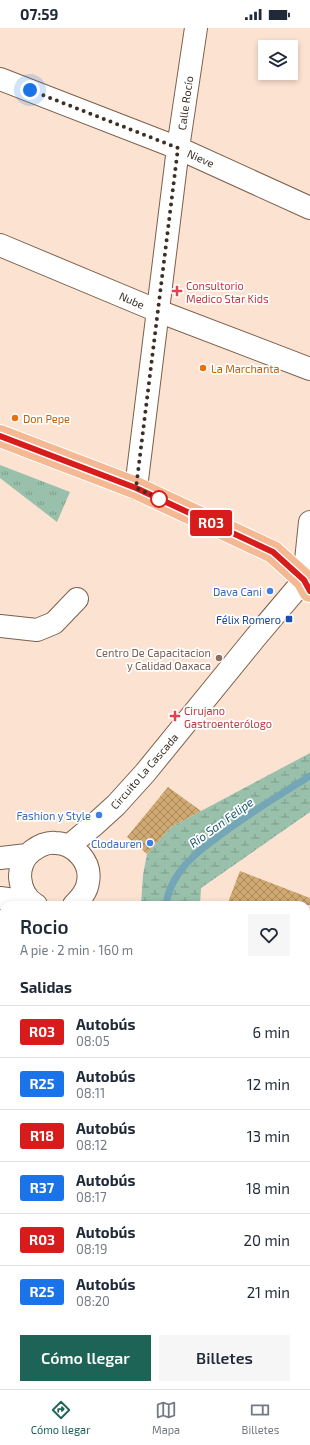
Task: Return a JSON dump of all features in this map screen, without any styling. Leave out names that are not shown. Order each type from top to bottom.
[{"type":"main road","points":[[0,436],[136,488],[273,552],[307,585]]},
{"type":"street","name":"Calle Rocío","points":[[136,488],[178,148],[196,28]]},
{"type":"street","name":"Nieve","points":[[0,79],[178,148],[310,208]]},
{"type":"street","name":"Nube","points":[[0,245],[158,310],[310,368]]},
{"type":"street","points":[[307,585],[310,522]]},
{"type":"street","name":"Circuito La Cascada","points":[[69,846],[105,815],[145,773],[255,638],[307,585]]},
{"type":"street","points":[[0,626],[37,630],[54,623],[77,599]]},
{"type":"street","points":[[0,858],[27,855],[41,845],[55,843],[69,846],[81,855],[88,868],[88,882],[83,896],[78,901]]},
{"type":"street","points":[[27,855],[20,870],[21,887],[32,901]]},
{"type":"street","points":[[0,898],[20,901]]},
{"type":"green space","points":[[0,465],[70,492],[57,522],[0,478]]},
{"type":"green space","points":[[310,753],[310,812],[201,888],[200,901],[141,901],[143,875],[147,854],[171,827]]},
{"type":"building","points":[[168,787],[201,811],[171,827],[147,854],[127,837]]},
{"type":"building","points":[[240,871],[310,898],[310,901],[229,901]]},
{"type":"waterway","name":"Río San Felipe","points":[[167,901],[175,879],[187,863],[197,854],[242,819],[310,776]]},
{"type":"bus line","name":"R03","points":[[0,436],[136,488],[273,552],[304,580],[310,591]]},
{"type":"place","name":"Consultorio Medico Star Kids","points":[[177,291]]},
{"type":"place","name":"La Marchanta","points":[[203,368]]},
{"type":"place","name":"Don Pepe","points":[[15,418]]},
{"type":"place","name":"Dava Cani","points":[[270,591]]},
{"type":"place","name":"Félix Romero","points":[[289,619]]},
{"type":"place","name":"Centro De Capacitacion y Calidad Oaxaca","points":[[219,658]]},
{"type":"place","name":"Cirujano Gastroenterólogo","points":[[175,716]]},
{"type":"place","name":"Fashion y Style","points":[[99,815]]},
{"type":"place","name":"Clodauren","points":[[150,843]]},
{"type":"route","points":[[30,90],[178,148],[136,488],[163,500],[159,499]]}]
